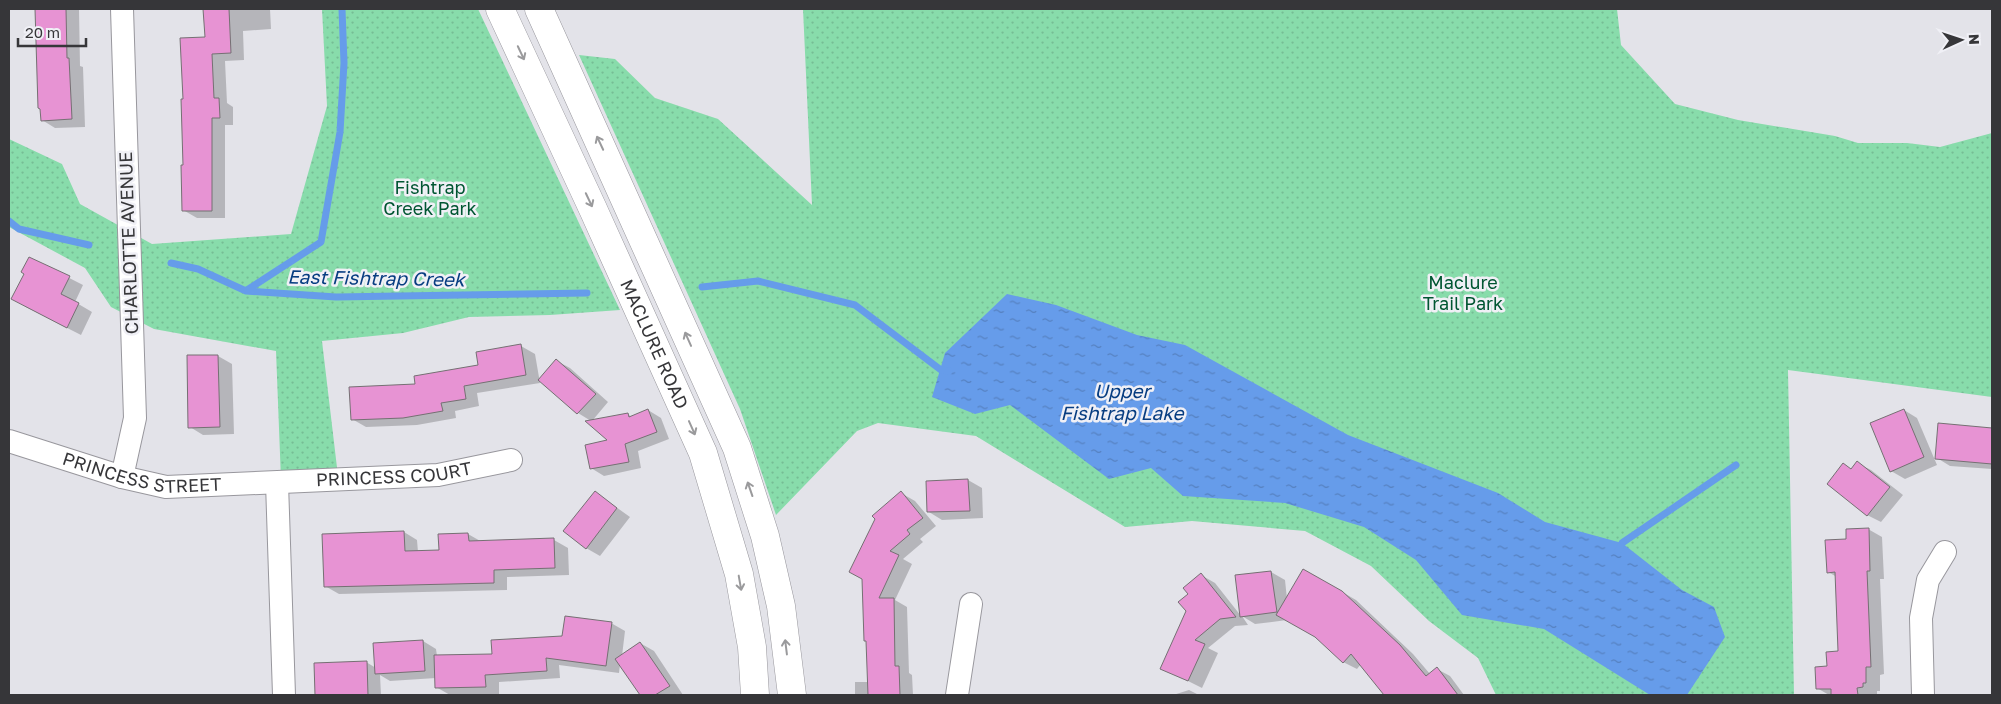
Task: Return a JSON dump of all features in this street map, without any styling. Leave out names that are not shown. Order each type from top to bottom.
[{"type":"main road","name":"MACLURE ROAD","points":[[500,9],[703,453],[739,574],[752,647],[755,695]]},
{"type":"main road","name":"MACLURE ROAD","points":[[539,9],[737,448],[765,536],[781,606],[792,695]]},
{"type":"street","name":"CHARLOTTE AVENUE","points":[[122,9],[134,418],[122,477]]},
{"type":"street","name":"PRINCESS STREET","points":[[9,441],[122,477],[166,487],[277,483]]},
{"type":"street","name":"PRINCESS COURT","points":[[277,483],[438,475],[511,460]]},
{"type":"street","points":[[277,483],[284,695]]},
{"type":"street","points":[[1923,695],[1921,618],[1928,580],[1945,552]]},
{"type":"street","points":[[958,695],[971,604]]},
{"type":"green space","name":"Fishtrap Creek Park","points":[[322,9],[478,9],[620,310],[550,315],[469,317],[403,333],[322,341],[338,476],[281,480],[276,351],[154,329],[111,307],[85,268],[9,227],[9,139],[62,164],[80,204],[152,244],[291,234],[327,106]]},
{"type":"green space","name":"Maclure Trail Park","points":[[803,9],[1617,9],[1621,45],[1675,104],[1738,120],[1835,136],[1858,143],[1907,143],[1940,147],[1992,133],[1992,397],[1788,370],[1794,695],[1496,695],[1478,658],[1429,621],[1371,566],[1305,531],[1192,521],[1125,527],[976,436],[878,423],[857,431],[776,515],[740,409],[579,55],[615,59],[655,98],[718,119],[812,205]]},
{"type":"water","name":"Upper Fishtrap Lake","points":[[1007,294],[1056,305],[1137,335],[1185,345],[1348,435],[1498,493],[1545,522],[1622,543],[1682,590],[1714,607],[1725,637],[1687,695],[1650,695],[1544,629],[1462,615],[1416,560],[1364,527],[1285,503],[1183,496],[1151,468],[1109,479],[1010,405],[975,414],[932,397],[945,353]]},
{"type":"building","points":[[35,9],[66,9],[67,58],[69,58],[72,119],[41,121],[40,109],[38,108]]},
{"type":"building","points":[[203,9],[229,9],[231,53],[212,54],[214,98],[219,98],[220,118],[212,118],[212,211],[182,211],[181,99],[183,99],[180,38],[205,37]]},
{"type":"building","points":[[29,257],[70,276],[61,294],[79,303],[67,328],[11,299],[24,274],[21,272]]},
{"type":"building","points":[[521,344],[526,375],[464,386],[466,399],[441,403],[443,411],[403,418],[351,420],[349,387],[415,384],[414,376],[478,365],[476,352]]},
{"type":"building","points":[[187,355],[218,355],[220,427],[188,428]]},
{"type":"building","points":[[556,359],[596,394],[577,414],[538,380]]},
{"type":"building","points":[[648,409],[657,432],[625,444],[629,462],[590,469],[585,445],[607,440],[585,421],[628,413],[629,417]]},
{"type":"building","points":[[1904,409],[1924,457],[1890,472],[1870,423]]},
{"type":"building","points":[[1938,423],[1992,428],[1992,464],[1935,459]]},
{"type":"building","points":[[1857,461],[1890,487],[1867,516],[1827,484],[1843,463],[1851,469]]},
{"type":"building","points":[[968,479],[970,511],[927,512],[926,481]]},
{"type":"building","points":[[595,491],[617,508],[586,549],[563,531]]},
{"type":"building","points":[[901,491],[923,518],[907,530],[910,534],[890,551],[899,555],[879,598],[894,598],[895,666],[899,666],[900,695],[868,695],[862,579],[849,572],[875,519],[872,516]]},
{"type":"building","points":[[1869,528],[1870,571],[1867,571],[1871,667],[1866,667],[1866,683],[1863,683],[1863,687],[1857,688],[1858,695],[1831,695],[1831,689],[1816,689],[1815,667],[1827,666],[1826,652],[1838,651],[1835,572],[1827,573],[1825,540],[1846,539],[1846,529]]},
{"type":"building","points":[[404,531],[405,551],[439,550],[438,534],[468,533],[469,541],[554,538],[555,568],[494,570],[494,583],[324,587],[322,534]]},
{"type":"building","points":[[1303,569],[1342,591],[1400,645],[1426,676],[1437,667],[1458,695],[1384,695],[1351,654],[1343,663],[1315,637],[1276,615]]},
{"type":"building","points":[[1271,571],[1277,612],[1240,617],[1235,575]]},
{"type":"building","points":[[1201,573],[1236,617],[1220,619],[1195,640],[1205,644],[1188,681],[1160,669],[1186,611],[1178,602],[1188,594],[1183,588]]},
{"type":"building","points":[[565,616],[612,622],[606,666],[546,658],[547,671],[485,675],[486,687],[435,688],[434,655],[492,654],[491,640],[562,636]]},
{"type":"building","points":[[423,640],[425,671],[375,674],[373,643]]},
{"type":"building","points":[[640,642],[670,686],[655,695],[640,695],[615,659]]},
{"type":"building","points":[[367,661],[368,695],[315,695],[314,663]]},
{"type":"waterway","points":[[247,290],[321,242],[340,132],[344,63],[342,9]]},
{"type":"waterway","name":"East Fishtrap Creek","points":[[9,221],[19,229],[89,245]]},
{"type":"waterway","name":"East Fishtrap Creek","points":[[171,263],[198,269],[246,291],[336,297],[587,293]]},
{"type":"waterway","name":"East Fishtrap Creek","points":[[702,287],[758,281],[855,305],[941,370],[949,371]]},
{"type":"waterway","points":[[1618,551],[1622,543],[1736,465]]}]
